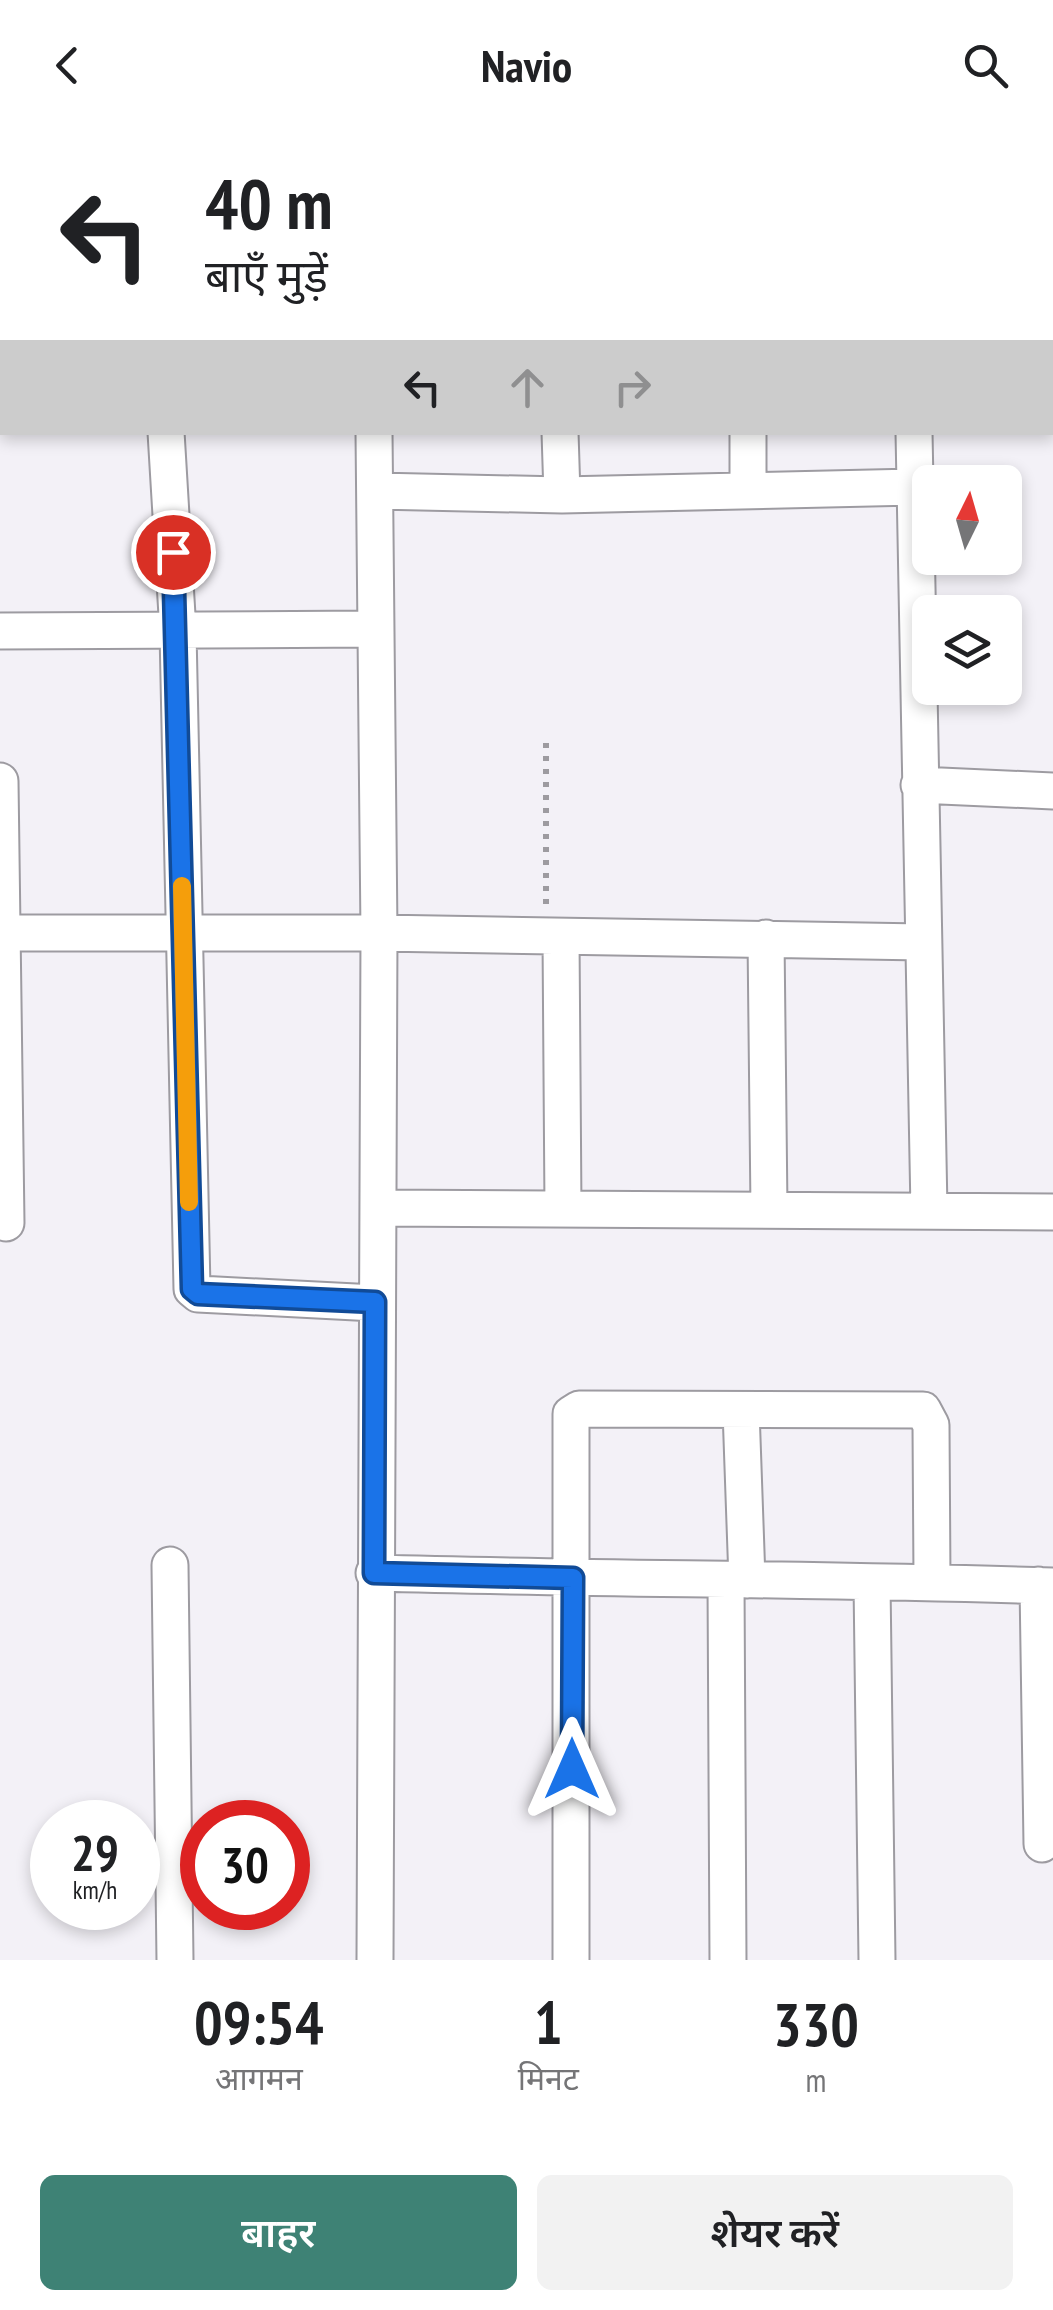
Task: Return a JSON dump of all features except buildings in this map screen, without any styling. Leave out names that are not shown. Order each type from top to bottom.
[{"type":"street","points":[[166,435],[178,632],[192,1289],[198,1294],[375,1302]]},
{"type":"street","points":[[374,435],[373,629],[379,933],[375,1960]]},
{"type":"street","points":[[560,435],[562,495]]},
{"type":"street","points":[[748,435],[748,490]]},
{"type":"street","points":[[914,435],[915,465]]},
{"type":"street","points":[[376,491],[562,495],[912,487]]},
{"type":"street","points":[[916,575],[929,1210]]},
{"type":"street","points":[[0,631],[373,629]]},
{"type":"street","points":[[0,781],[6,1223]]},
{"type":"street","points":[[918,785],[1053,791]]},
{"type":"street","points":[[1,933],[379,933],[922,942]]},
{"type":"street","points":[[554,937],[562,1209]]},
{"type":"street","points":[[766,938],[769,1209]]},
{"type":"street","points":[[378,1208],[1053,1212]]},
{"type":"street","points":[[571,1960],[571,1414],[579,1409],[923,1410],[930,1425],[932,1579]]},
{"type":"street","points":[[728,1960],[741,1410]]},
{"type":"street","points":[[170,1565],[175,1960]]},
{"type":"street","points":[[374,1573],[736,1581],[932,1579],[1046,1586],[1042,1844]]},
{"type":"street","points":[[872,1582],[877,1960]]},
{"type":"path","points":[[546,743],[554,937]]},
{"type":"slow traffic","points":[[182,886],[189,1202]]},
{"type":"route","points":[[173,552],[192,1289],[198,1294],[375,1302],[374,1573],[573,1578],[572,1769]]}]
